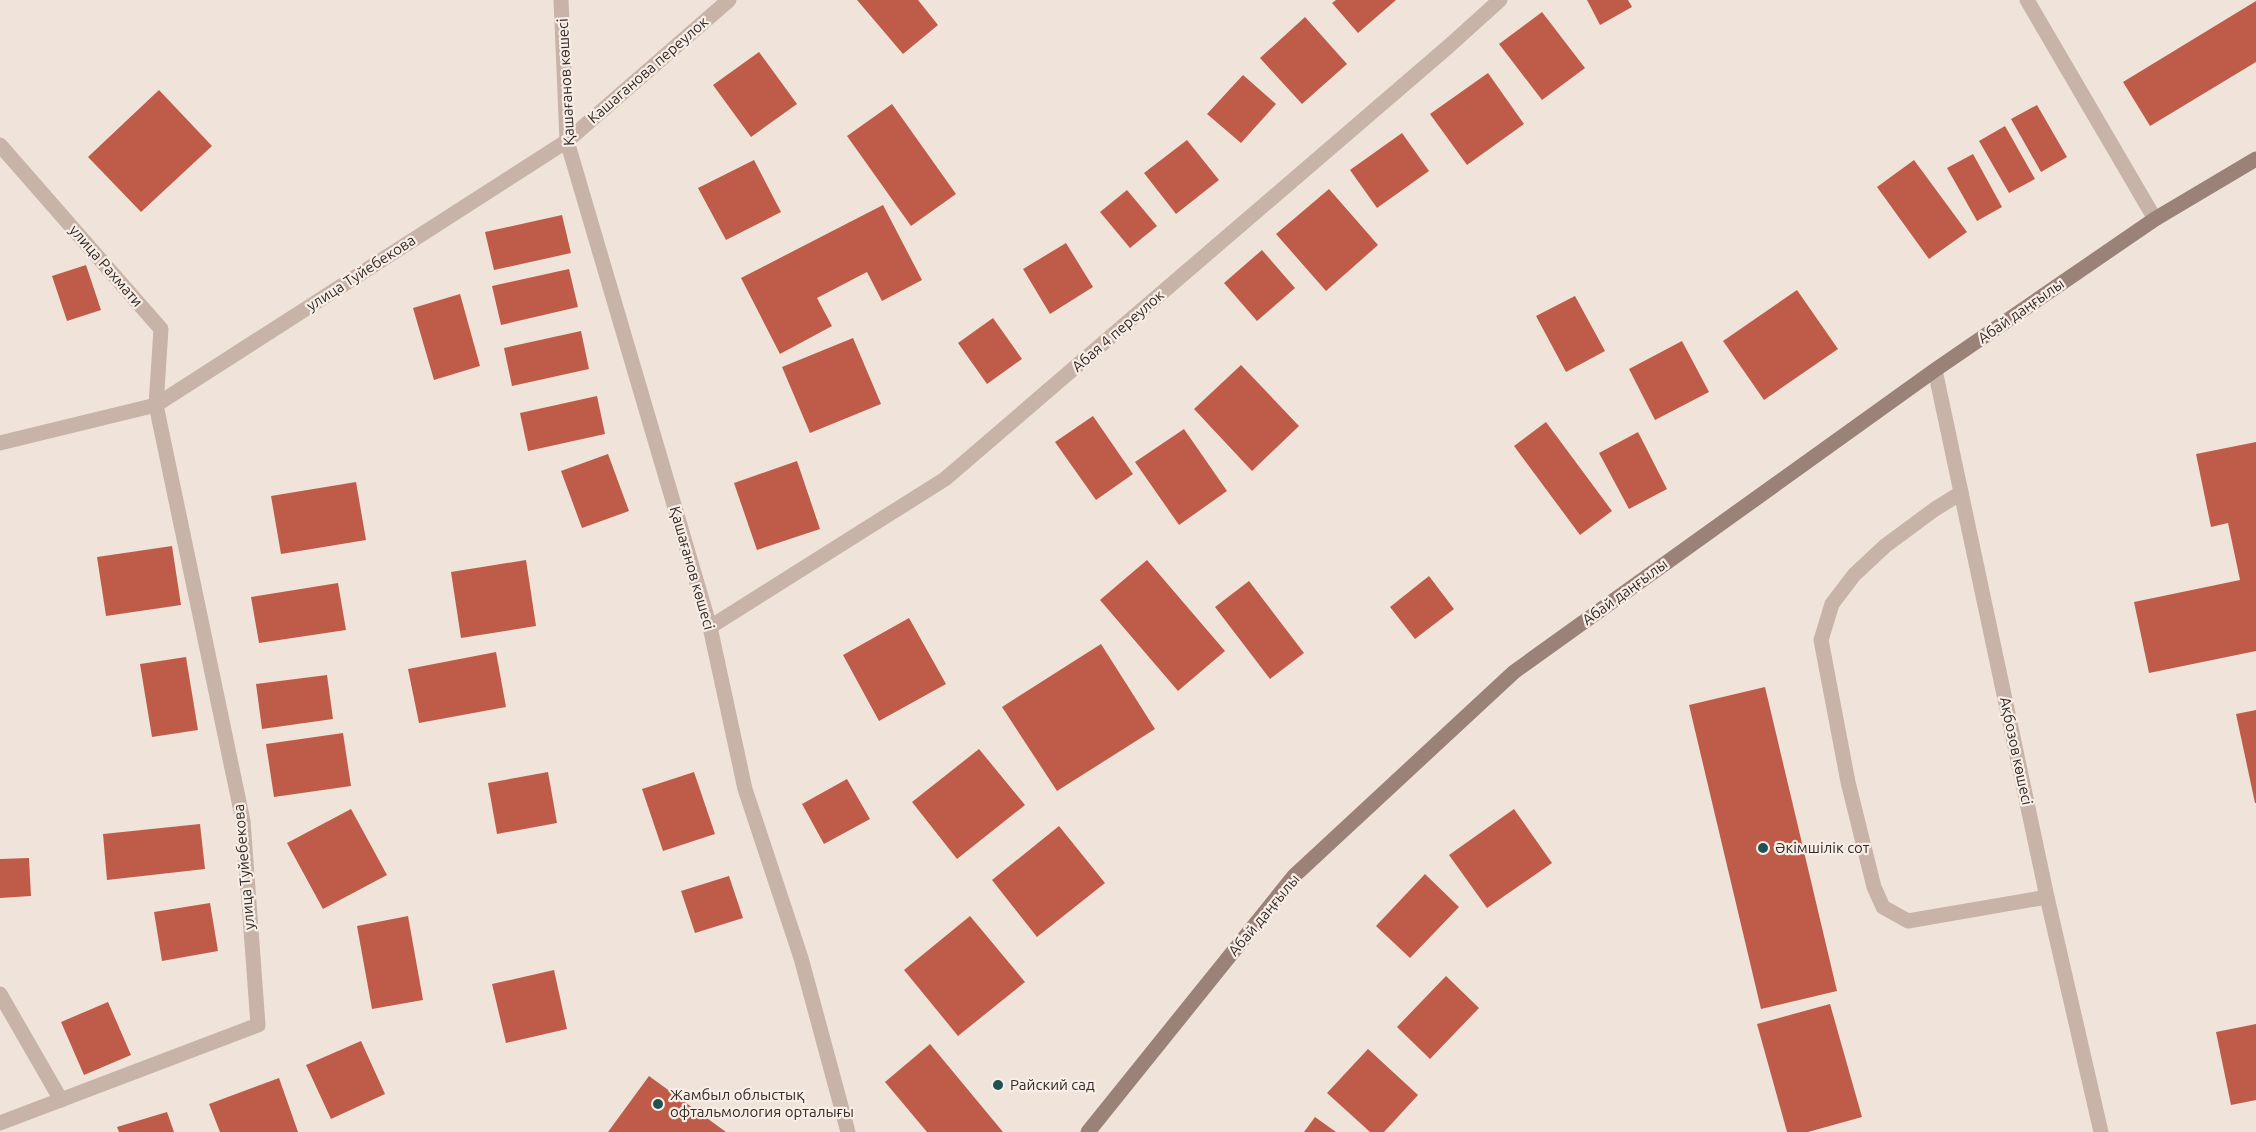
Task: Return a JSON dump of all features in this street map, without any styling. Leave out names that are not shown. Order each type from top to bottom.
[{"type":"main road","name":"Абай даңғылы","points":[[1088,1132],[1293,876],[1514,672],[1935,370],[2155,219],[2256,159]]},
{"type":"street","name":"Қашағанов көшесі","points":[[561,0],[567,141],[710,627],[745,789],[801,958],[848,1132]]},
{"type":"street","name":"Кашаганова переулок","points":[[567,141],[729,0]]},
{"type":"street","name":"Абая 4 переулок","points":[[710,627],[945,479],[1500,0]]},
{"type":"street","points":[[2027,0],[2155,219]]},
{"type":"street","name":"улица Туйебекова","points":[[0,443],[156,405],[567,141]]},
{"type":"street","name":"улица Рахмати","points":[[0,145],[162,329],[156,405]]},
{"type":"street","name":"Ақбозов көшесі","points":[[1935,370],[2047,897],[2101,1132]]},
{"type":"street","name":"улица Туйебекова","points":[[0,1123],[258,1025],[243,820],[156,405]]},
{"type":"street","points":[[1961,493],[1885,546],[1854,575],[1832,604],[1821,640],[1848,782],[1874,887],[1883,907],[1908,921],[2047,897]]},
{"type":"street","points":[[0,994],[61,1100]]},
{"type":"building","points":[[857,0],[918,0],[938,25],[903,54]]},
{"type":"building","points":[[1336,0],[1396,0],[1358,33],[1332,3]]},
{"type":"building","points":[[1587,0],[1628,0],[1632,7],[1600,25]]},
{"type":"building","points":[[2256,1],[2256,62],[2150,126],[2123,82]]},
{"type":"building","points":[[1542,12],[1585,68],[1542,100],[1499,44]]},
{"type":"building","points":[[1305,17],[1347,64],[1302,104],[1260,58]]},
{"type":"building","points":[[759,52],[797,104],[751,137],[713,85]]},
{"type":"building","points":[[1488,73],[1524,124],[1467,165],[1430,114]]},
{"type":"building","points":[[1243,75],[1276,104],[1241,143],[1207,114]]},
{"type":"building","points":[[159,90],[212,146],[141,212],[88,157]]},
{"type":"building","points":[[892,104],[956,194],[911,226],[847,136]]},
{"type":"building","points":[[2037,105],[2067,157],[2041,172],[2011,119]]},
{"type":"building","points":[[2005,126],[2035,179],[2009,193],[1979,141]]},
{"type":"building","points":[[1402,133],[1429,171],[1377,208],[1350,170]]},
{"type":"building","points":[[1187,140],[1219,180],[1176,214],[1144,173]]},
{"type":"building","points":[[1973,154],[2002,207],[1977,221],[1947,168]]},
{"type":"building","points":[[754,160],[781,212],[726,240],[698,188]]},
{"type":"building","points":[[1914,160],[1967,232],[1929,259],[1877,187]]},
{"type":"building","points":[[1329,189],[1378,245],[1326,291],[1276,234]]},
{"type":"building","points":[[1127,190],[1157,226],[1130,248],[1100,212]]},
{"type":"building","points":[[883,205],[922,280],[882,301],[867,272],[817,298],[832,326],[780,354],[741,278]]},
{"type":"building","points":[[562,215],[571,253],[494,270],[485,232]]},
{"type":"building","points":[[1066,243],[1093,287],[1050,314],[1023,269]]},
{"type":"building","points":[[1262,250],[1295,288],[1257,321],[1224,283]]},
{"type":"building","points":[[86,265],[101,310],[67,321],[52,276]]},
{"type":"building","points":[[569,269],[578,307],[501,325],[492,286]]},
{"type":"building","points":[[1797,290],[1838,349],[1764,400],[1723,341]]},
{"type":"building","points":[[460,294],[480,366],[434,380],[413,308]]},
{"type":"building","points":[[1575,296],[1605,351],[1566,372],[1536,316]]},
{"type":"building","points":[[993,318],[1022,359],[987,384],[958,343]]},
{"type":"building","points":[[581,331],[589,369],[512,386],[504,348]]},
{"type":"building","points":[[853,338],[881,404],[810,433],[782,367]]},
{"type":"building","points":[[1682,341],[1709,392],[1655,420],[1629,369]]},
{"type":"building","points":[[1241,365],[1299,426],[1252,471],[1194,409]]},
{"type":"building","points":[[597,396],[605,434],[528,451],[520,413]]},
{"type":"building","points":[[1093,416],[1133,474],[1096,500],[1055,442]]},
{"type":"building","points":[[1546,422],[1612,511],[1580,535],[1514,446]]},
{"type":"building","points":[[1184,429],[1227,491],[1179,525],[1135,462]]},
{"type":"building","points":[[1638,432],[1667,489],[1629,509],[1599,453]]},
{"type":"building","points":[[2256,442],[2256,651],[2149,673],[2134,602],[2240,580],[2228,523],[2211,527],[2196,454]]},
{"type":"building","points":[[608,454],[629,511],[582,528],[561,471]]},
{"type":"building","points":[[797,461],[820,529],[757,550],[734,483]]},
{"type":"building","points":[[356,482],[366,540],[281,554],[271,496]]},
{"type":"building","points":[[172,546],[181,605],[106,616],[97,557]]},
{"type":"building","points":[[526,560],[536,626],[461,638],[451,572]]},
{"type":"building","points":[[1147,560],[1225,651],[1178,691],[1100,600]]},
{"type":"building","points":[[1429,576],[1454,609],[1415,639],[1390,607]]},
{"type":"building","points":[[1249,581],[1304,653],[1270,679],[1215,607]]},
{"type":"building","points":[[338,583],[346,630],[259,643],[251,597]]},
{"type":"building","points":[[909,618],[946,684],[879,721],[843,655]]},
{"type":"building","points":[[1101,644],[1155,729],[1057,791],[1002,707]]},
{"type":"building","points":[[496,652],[506,707],[419,723],[408,669]]},
{"type":"building","points":[[186,657],[198,730],[152,737],[140,664]]},
{"type":"building","points":[[327,675],[333,719],[262,729],[256,684]]},
{"type":"building","name":"Әкімшілік сот","points":[[1765,687],[1837,991],[1761,1009],[1689,705]]},
{"type":"building","points":[[2256,710],[2256,803],[2255,803],[2236,714]]},
{"type":"building","points":[[343,733],[351,786],[274,797],[266,744]]},
{"type":"building","points":[[979,749],[1025,805],[957,859],[912,802]]},
{"type":"building","points":[[548,772],[557,823],[497,834],[488,783]]},
{"type":"building","points":[[694,772],[715,834],[663,851],[642,789]]},
{"type":"building","points":[[847,779],[870,819],[824,844],[802,804]]},
{"type":"building","points":[[351,809],[387,875],[323,909],[287,843]]},
{"type":"building","points":[[1514,809],[1552,863],[1487,908],[1449,855]]},
{"type":"building","points":[[200,824],[205,869],[107,880],[103,834]]},
{"type":"building","points":[[1059,826],[1105,883],[1037,937],[992,880]]},
{"type":"building","points":[[29,858],[31,896],[0,898],[0,859]]},
{"type":"building","points":[[1425,874],[1459,907],[1410,958],[1376,926]]},
{"type":"building","points":[[729,876],[743,918],[695,933],[681,891]]},
{"type":"building","points":[[210,903],[218,951],[162,961],[154,912]]},
{"type":"building","points":[[408,916],[423,1000],[372,1009],[357,926]]},
{"type":"building","points":[[970,916],[1025,982],[958,1036],[904,970]]},
{"type":"building","points":[[554,970],[567,1029],[506,1043],[492,984]]},
{"type":"building","points":[[1446,976],[1479,1008],[1430,1059],[1397,1027]]},
{"type":"building","points":[[108,1002],[131,1055],[84,1075],[61,1022]]},
{"type":"building","points":[[1830,1004],[1862,1117],[1808,1132],[1787,1132],[1757,1024]]},
{"type":"building","points":[[2256,1024],[2256,1100],[2231,1105],[2216,1032]]},
{"type":"building","points":[[361,1041],[385,1094],[331,1119],[306,1065]]},
{"type":"building","points":[[930,1044],[1003,1132],[927,1132],[885,1082]]},
{"type":"building","points":[[1368,1049],[1418,1095],[1384,1132],[1370,1132],[1327,1093]]},
{"type":"building","name":"Жамбыл облыстық офтальмология орталығы","points":[[649,1076],[726,1132],[608,1132]]},
{"type":"building","points":[[279,1078],[298,1132],[220,1132],[209,1104]]},
{"type":"building","points":[[167,1112],[174,1132],[119,1132],[117,1127]]},
{"type":"building","points":[[1315,1117],[1336,1132],[1304,1132]]},
{"type":"place","name":"Әкімшілік сот","points":[[1763,848]]},
{"type":"place","name":"Райский сад","points":[[998,1085]]},
{"type":"place","name":"Жамбыл облыстық офтальмология орталығы","points":[[658,1104]]}]
